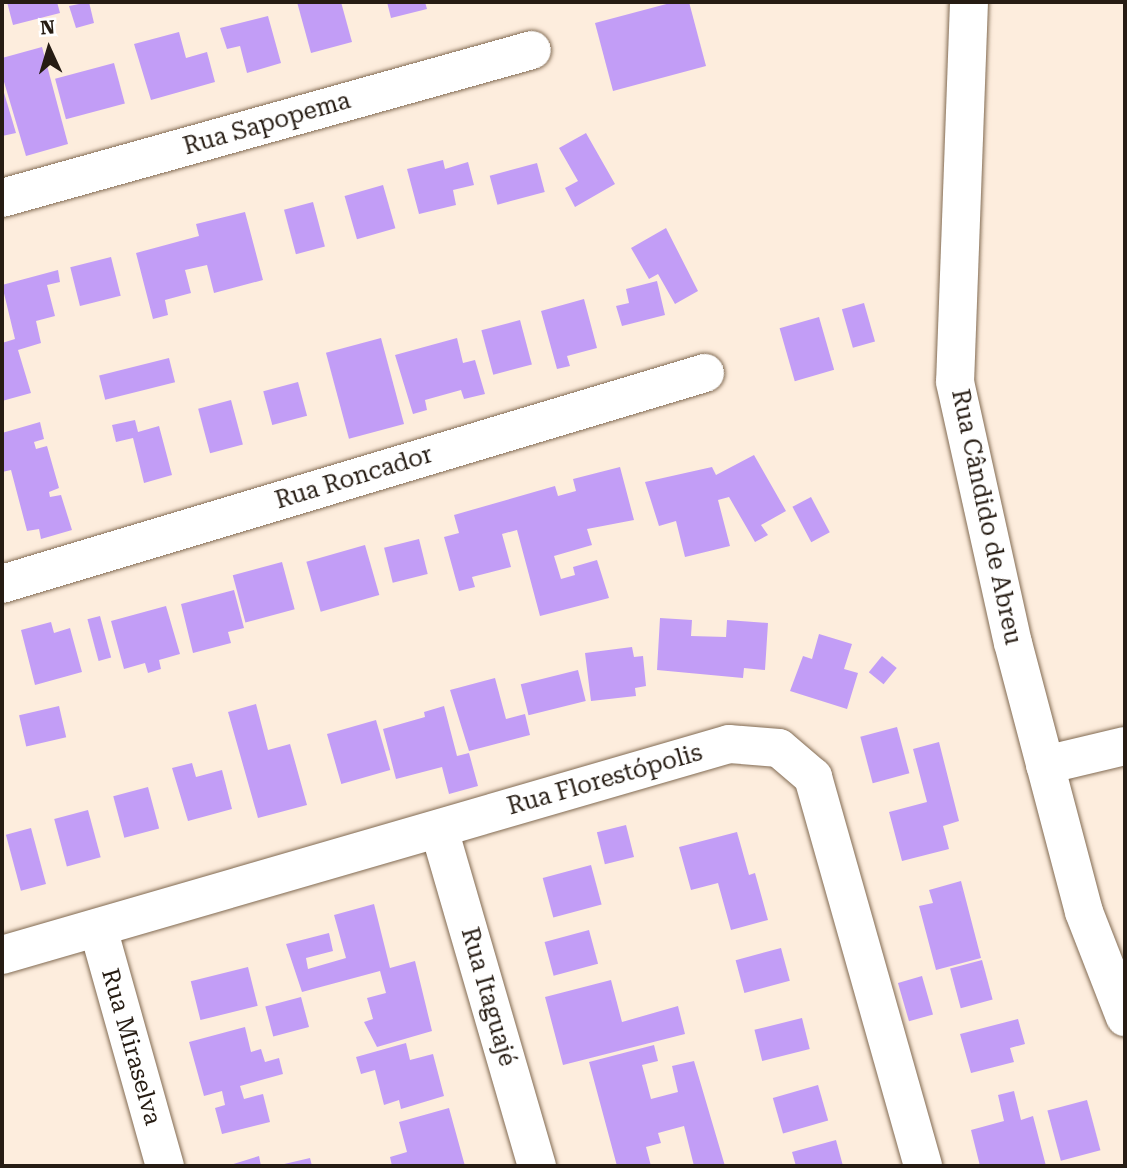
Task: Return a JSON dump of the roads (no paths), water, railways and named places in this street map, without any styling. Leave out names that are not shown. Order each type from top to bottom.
[{"type":"street","name":"Rua Cândido de Abreu","points":[[970,2],[955,382],[1013,643],[1084,912],[1125,1017]]},
{"type":"street","name":"Rua Sapopema","points":[[2,198],[532,50]]},
{"type":"street","name":"Rua Roncador","points":[[2,584],[705,373]]},
{"type":"street","name":"Rua Florestópolis","points":[[2,955],[729,744],[779,748],[813,776],[923,1166]]},
{"type":"street","points":[[1045,765],[1125,746]]},
{"type":"street","name":"Rua Itaguajé","points":[[439,829],[537,1166]]},
{"type":"street","name":"Rua Miraselva","points":[[98,928],[165,1166]]}]
